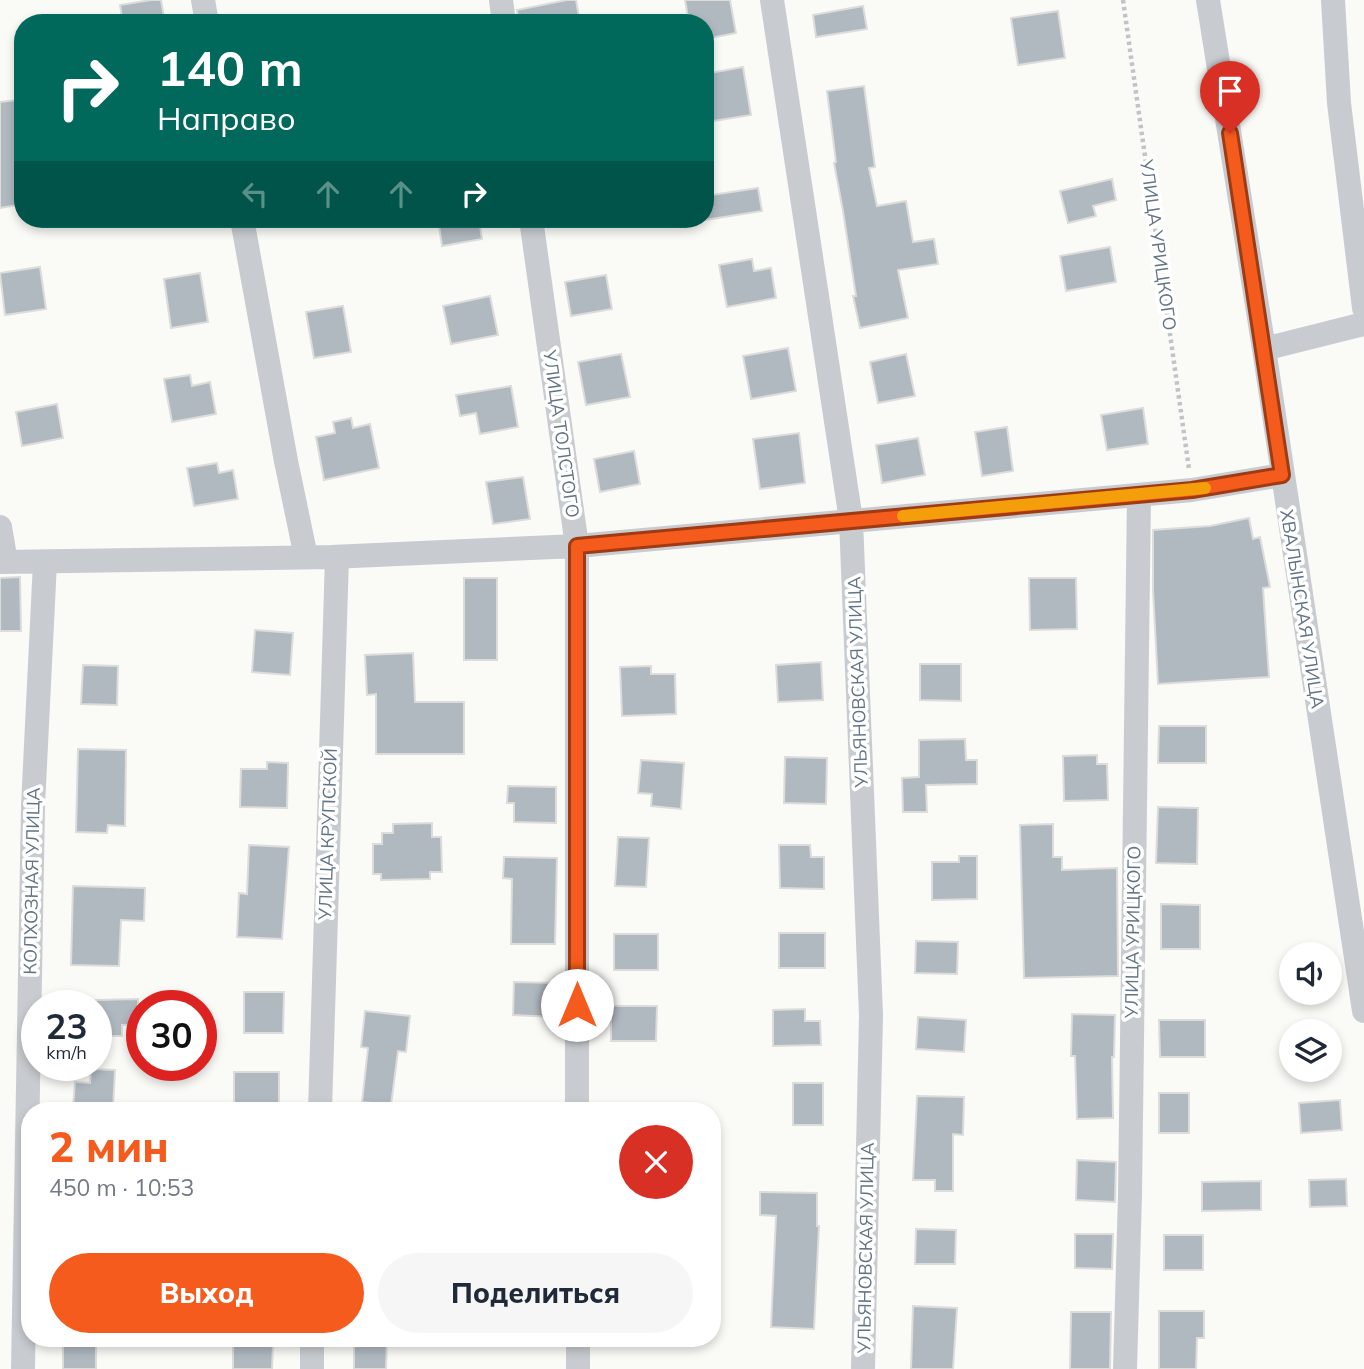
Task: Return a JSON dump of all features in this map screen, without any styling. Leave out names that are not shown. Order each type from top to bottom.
[{"type":"street","name":"УЛЬЯНОВСКАЯ УЛИЦА","points":[[772,0],[851,520],[871,1015],[863,1369]]},
{"type":"street","name":"ХВАЛЫНСКАЯ УЛИЦА","points":[[1208,0],[1264,349],[1364,1012]]},
{"type":"street","points":[[1333,0],[1339,103],[1364,308]]},
{"type":"street","points":[[244,228],[306,557]]},
{"type":"street","name":"УЛИЦА ТОЛСТОГО","points":[[532,228],[577,546],[577,1102]]},
{"type":"street","points":[[1264,349],[1364,324]]},
{"type":"street","points":[[0,527],[3,562],[337,557],[577,546],[1192,490],[1282,475]]},
{"type":"street","name":"УЛИЦА УРИЦКОГО","points":[[1125,1369],[1130,1195],[1139,495]]},
{"type":"street","name":"УЛИЦА КРУПСКОЙ","points":[[320,1102],[337,557]]},
{"type":"street","name":"КОЛХОЗНАЯ УЛИЦА","points":[[28,1102],[33,806],[46,562]]},
{"type":"street","name":"КОЛХОЗНАЯ УЛИЦА","points":[[23,1347],[23,1369]]},
{"type":"street","points":[[312,1369],[313,1347]]},
{"type":"street","points":[[578,1347],[578,1369]]},
{"type":"path","name":"УЛИЦА УРИЦКОГО","points":[[1123,0],[1192,490]]},
{"type":"building","points":[[161,0],[163,14],[122,14],[120,5]]},
{"type":"building","points":[[576,0],[578,14],[518,14],[517,10]]},
{"type":"building","points":[[685,0],[730,0],[736,33],[714,37],[714,14],[687,14]]},
{"type":"building","points":[[863,6],[867,29],[816,37],[813,15]]},
{"type":"building","points":[[1058,11],[1065,58],[1018,65],[1011,18]]},
{"type":"building","points":[[743,67],[751,115],[714,121],[714,72]]},
{"type":"building","points":[[864,86],[875,167],[869,168],[877,206],[906,201],[913,242],[934,239],[938,264],[898,270],[908,318],[860,328],[834,163],[827,91]]},
{"type":"building","points":[[14,100],[14,206],[0,208],[0,102]]},
{"type":"building","points":[[1112,179],[1116,200],[1093,206],[1096,216],[1068,223],[1060,191]]},
{"type":"building","points":[[758,188],[762,211],[714,219],[714,195]]},
{"type":"building","points":[[439,228],[480,228],[482,239],[442,246]]},
{"type":"building","points":[[1110,247],[1116,282],[1066,291],[1060,256]]},
{"type":"building","points":[[752,259],[754,271],[771,268],[776,298],[727,307],[719,265]]},
{"type":"building","points":[[40,267],[46,309],[5,315],[0,273]]},
{"type":"building","points":[[200,273],[208,322],[171,328],[164,279]]},
{"type":"building","points":[[606,275],[612,309],[571,316],[565,282]]},
{"type":"building","points":[[490,296],[498,335],[451,344],[443,306]]},
{"type":"building","points":[[343,306],[351,352],[314,358],[306,312]]},
{"type":"building","points":[[788,348],[796,391],[751,399],[743,356]]},
{"type":"building","points":[[621,354],[630,397],[586,405],[578,362]]},
{"type":"building","points":[[906,354],[915,396],[878,403],[870,362]]},
{"type":"building","points":[[190,375],[192,386],[210,382],[216,414],[172,422],[164,379]]},
{"type":"building","points":[[511,386],[518,427],[480,434],[476,413],[460,416],[456,395]]},
{"type":"building","points":[[57,404],[63,438],[22,446],[16,412]]},
{"type":"building","points":[[1143,408],[1148,444],[1107,450],[1101,415]]},
{"type":"building","points":[[351,418],[353,428],[370,424],[379,468],[324,480],[316,437],[335,433],[333,422]]},
{"type":"building","points":[[1007,427],[1013,471],[982,476],[975,432]]},
{"type":"building","points":[[799,433],[805,483],[760,489],[753,439]]},
{"type":"building","points":[[918,438],[925,475],[882,483],[876,445]]},
{"type":"building","points":[[634,451],[640,484],[600,492],[594,459]]},
{"type":"building","points":[[217,463],[219,473],[233,470],[238,499],[194,506],[187,468]]},
{"type":"building","points":[[523,477],[530,519],[493,524],[486,482]]},
{"type":"building","points":[[1249,518],[1253,539],[1260,537],[1270,587],[1263,588],[1269,677],[1158,684],[1153,530],[1210,526]]},
{"type":"building","points":[[20,577],[21,631],[0,631],[0,578]]},
{"type":"building","points":[[464,578],[497,578],[497,660],[464,660]]},
{"type":"building","points":[[1029,578],[1076,578],[1077,629],[1030,630]]},
{"type":"building","points":[[255,630],[293,633],[290,675],[252,672]]},
{"type":"building","points":[[413,653],[415,702],[464,702],[464,754],[376,754],[376,694],[367,695],[365,655]]},
{"type":"building","points":[[821,662],[823,700],[778,702],[776,665]]},
{"type":"building","points":[[920,664],[961,664],[961,701],[920,700]]},
{"type":"building","points":[[83,665],[118,666],[117,705],[81,704]]},
{"type":"building","points":[[651,666],[651,674],[675,674],[676,714],[622,716],[620,667]]},
{"type":"building","points":[[1159,726],[1206,726],[1206,763],[1158,763]]},
{"type":"building","points":[[965,739],[966,760],[977,760],[977,784],[926,785],[927,812],[903,812],[902,778],[919,777],[919,740]]},
{"type":"building","points":[[78,749],[126,750],[125,826],[108,825],[107,833],[76,832]]},
{"type":"building","points":[[1097,755],[1097,764],[1107,764],[1108,800],[1064,801],[1063,756]]},
{"type":"building","points":[[785,757],[827,758],[826,804],[784,803]]},
{"type":"building","points":[[641,760],[684,763],[681,809],[651,806],[652,794],[638,793]]},
{"type":"building","points":[[267,762],[288,763],[287,808],[240,807],[241,769],[267,769]]},
{"type":"building","points":[[508,786],[556,787],[556,823],[514,822],[514,803],[507,803]]},
{"type":"building","points":[[1158,807],[1198,808],[1197,864],[1156,863]]},
{"type":"building","points":[[432,823],[432,837],[441,837],[442,872],[430,872],[430,879],[381,880],[381,874],[373,874],[373,844],[382,844],[382,833],[393,833],[393,824]]},
{"type":"building","points":[[1053,824],[1053,857],[1062,857],[1062,870],[1117,868],[1118,976],[1024,978],[1020,825]]},
{"type":"building","points":[[618,837],[649,838],[646,887],[615,886]]},
{"type":"building","points":[[249,845],[289,847],[282,939],[237,937],[239,893],[247,894]]},
{"type":"building","points":[[779,845],[810,845],[811,857],[824,857],[824,889],[780,888]]},
{"type":"building","points":[[959,856],[977,856],[977,899],[932,900],[932,862],[959,862]]},
{"type":"building","points":[[504,857],[557,858],[555,944],[511,944],[512,879],[503,878]]},
{"type":"building","points":[[73,886],[145,888],[144,921],[121,920],[119,966],[71,965]]},
{"type":"building","points":[[1161,904],[1200,905],[1200,949],[1161,949]]},
{"type":"building","points":[[779,933],[825,933],[825,968],[779,968]]},
{"type":"building","points":[[614,934],[658,934],[658,970],[614,970]]},
{"type":"building","points":[[916,941],[958,942],[957,974],[915,973]]},
{"type":"building","points":[[514,982],[554,983],[553,1017],[513,1015]]},
{"type":"building","points":[[244,992],[284,992],[283,1033],[244,1033]]},
{"type":"building","points":[[126,999],[126,1025],[122,1025],[122,1036],[112,1036],[112,1000]]},
{"type":"building","points":[[611,1006],[657,1006],[656,1041],[611,1041]]},
{"type":"building","points":[[805,1009],[805,1021],[820,1021],[821,1045],[773,1046],[773,1010]]},
{"type":"building","points":[[365,1011],[410,1016],[406,1052],[398,1051],[391,1102],[362,1102],[368,1048],[361,1047]]},
{"type":"building","points":[[1072,1014],[1115,1015],[1112,1057],[1113,1118],[1077,1119],[1075,1056],[1071,1056]]},
{"type":"building","points":[[918,1017],[966,1020],[964,1052],[916,1049]]},
{"type":"building","points":[[1159,1020],[1205,1020],[1205,1057],[1160,1057]]},
{"type":"building","points":[[112,1070],[115,1070],[113,1102],[73,1102],[75,1082],[112,1081]]},
{"type":"building","points":[[234,1072],[279,1072],[279,1102],[234,1102]]},
{"type":"building","points":[[793,1083],[823,1083],[823,1125],[793,1125]]},
{"type":"building","points":[[1159,1093],[1189,1093],[1189,1133],[1159,1133]]},
{"type":"building","points":[[917,1096],[964,1097],[963,1135],[953,1134],[953,1191],[935,1191],[935,1180],[913,1180]]},
{"type":"building","points":[[1340,1100],[1342,1130],[1301,1133],[1299,1103]]},
{"type":"building","points":[[1077,1160],[1116,1162],[1115,1202],[1076,1200]]},
{"type":"building","points":[[1346,1179],[1347,1206],[1310,1207],[1309,1180]]},
{"type":"building","points":[[1261,1181],[1261,1210],[1202,1211],[1202,1182]]},
{"type":"building","points":[[760,1192],[817,1193],[819,1226],[814,1329],[771,1327],[776,1216],[760,1215]]},
{"type":"building","points":[[916,1229],[956,1230],[955,1264],[915,1264]]},
{"type":"building","points":[[1075,1234],[1113,1234],[1112,1269],[1075,1268]]},
{"type":"building","points":[[1164,1235],[1203,1235],[1203,1270],[1164,1270]]},
{"type":"building","points":[[913,1306],[957,1308],[953,1369],[911,1369]]},
{"type":"building","points":[[1159,1311],[1204,1311],[1204,1338],[1197,1338],[1196,1369],[1159,1369]]},
{"type":"building","points":[[1071,1312],[1111,1312],[1110,1369],[1070,1369]]},
{"type":"building","points":[[63,1347],[96,1347],[96,1369],[63,1369]]},
{"type":"building","points":[[233,1347],[273,1347],[272,1369],[233,1369]]},
{"type":"building","points":[[354,1347],[387,1347],[386,1369],[354,1369]]},
{"type":"slow traffic","points":[[903,516],[1205,488]]},
{"type":"route","points":[[577,1005],[577,546],[1192,490],[1282,475],[1230,133]]}]
